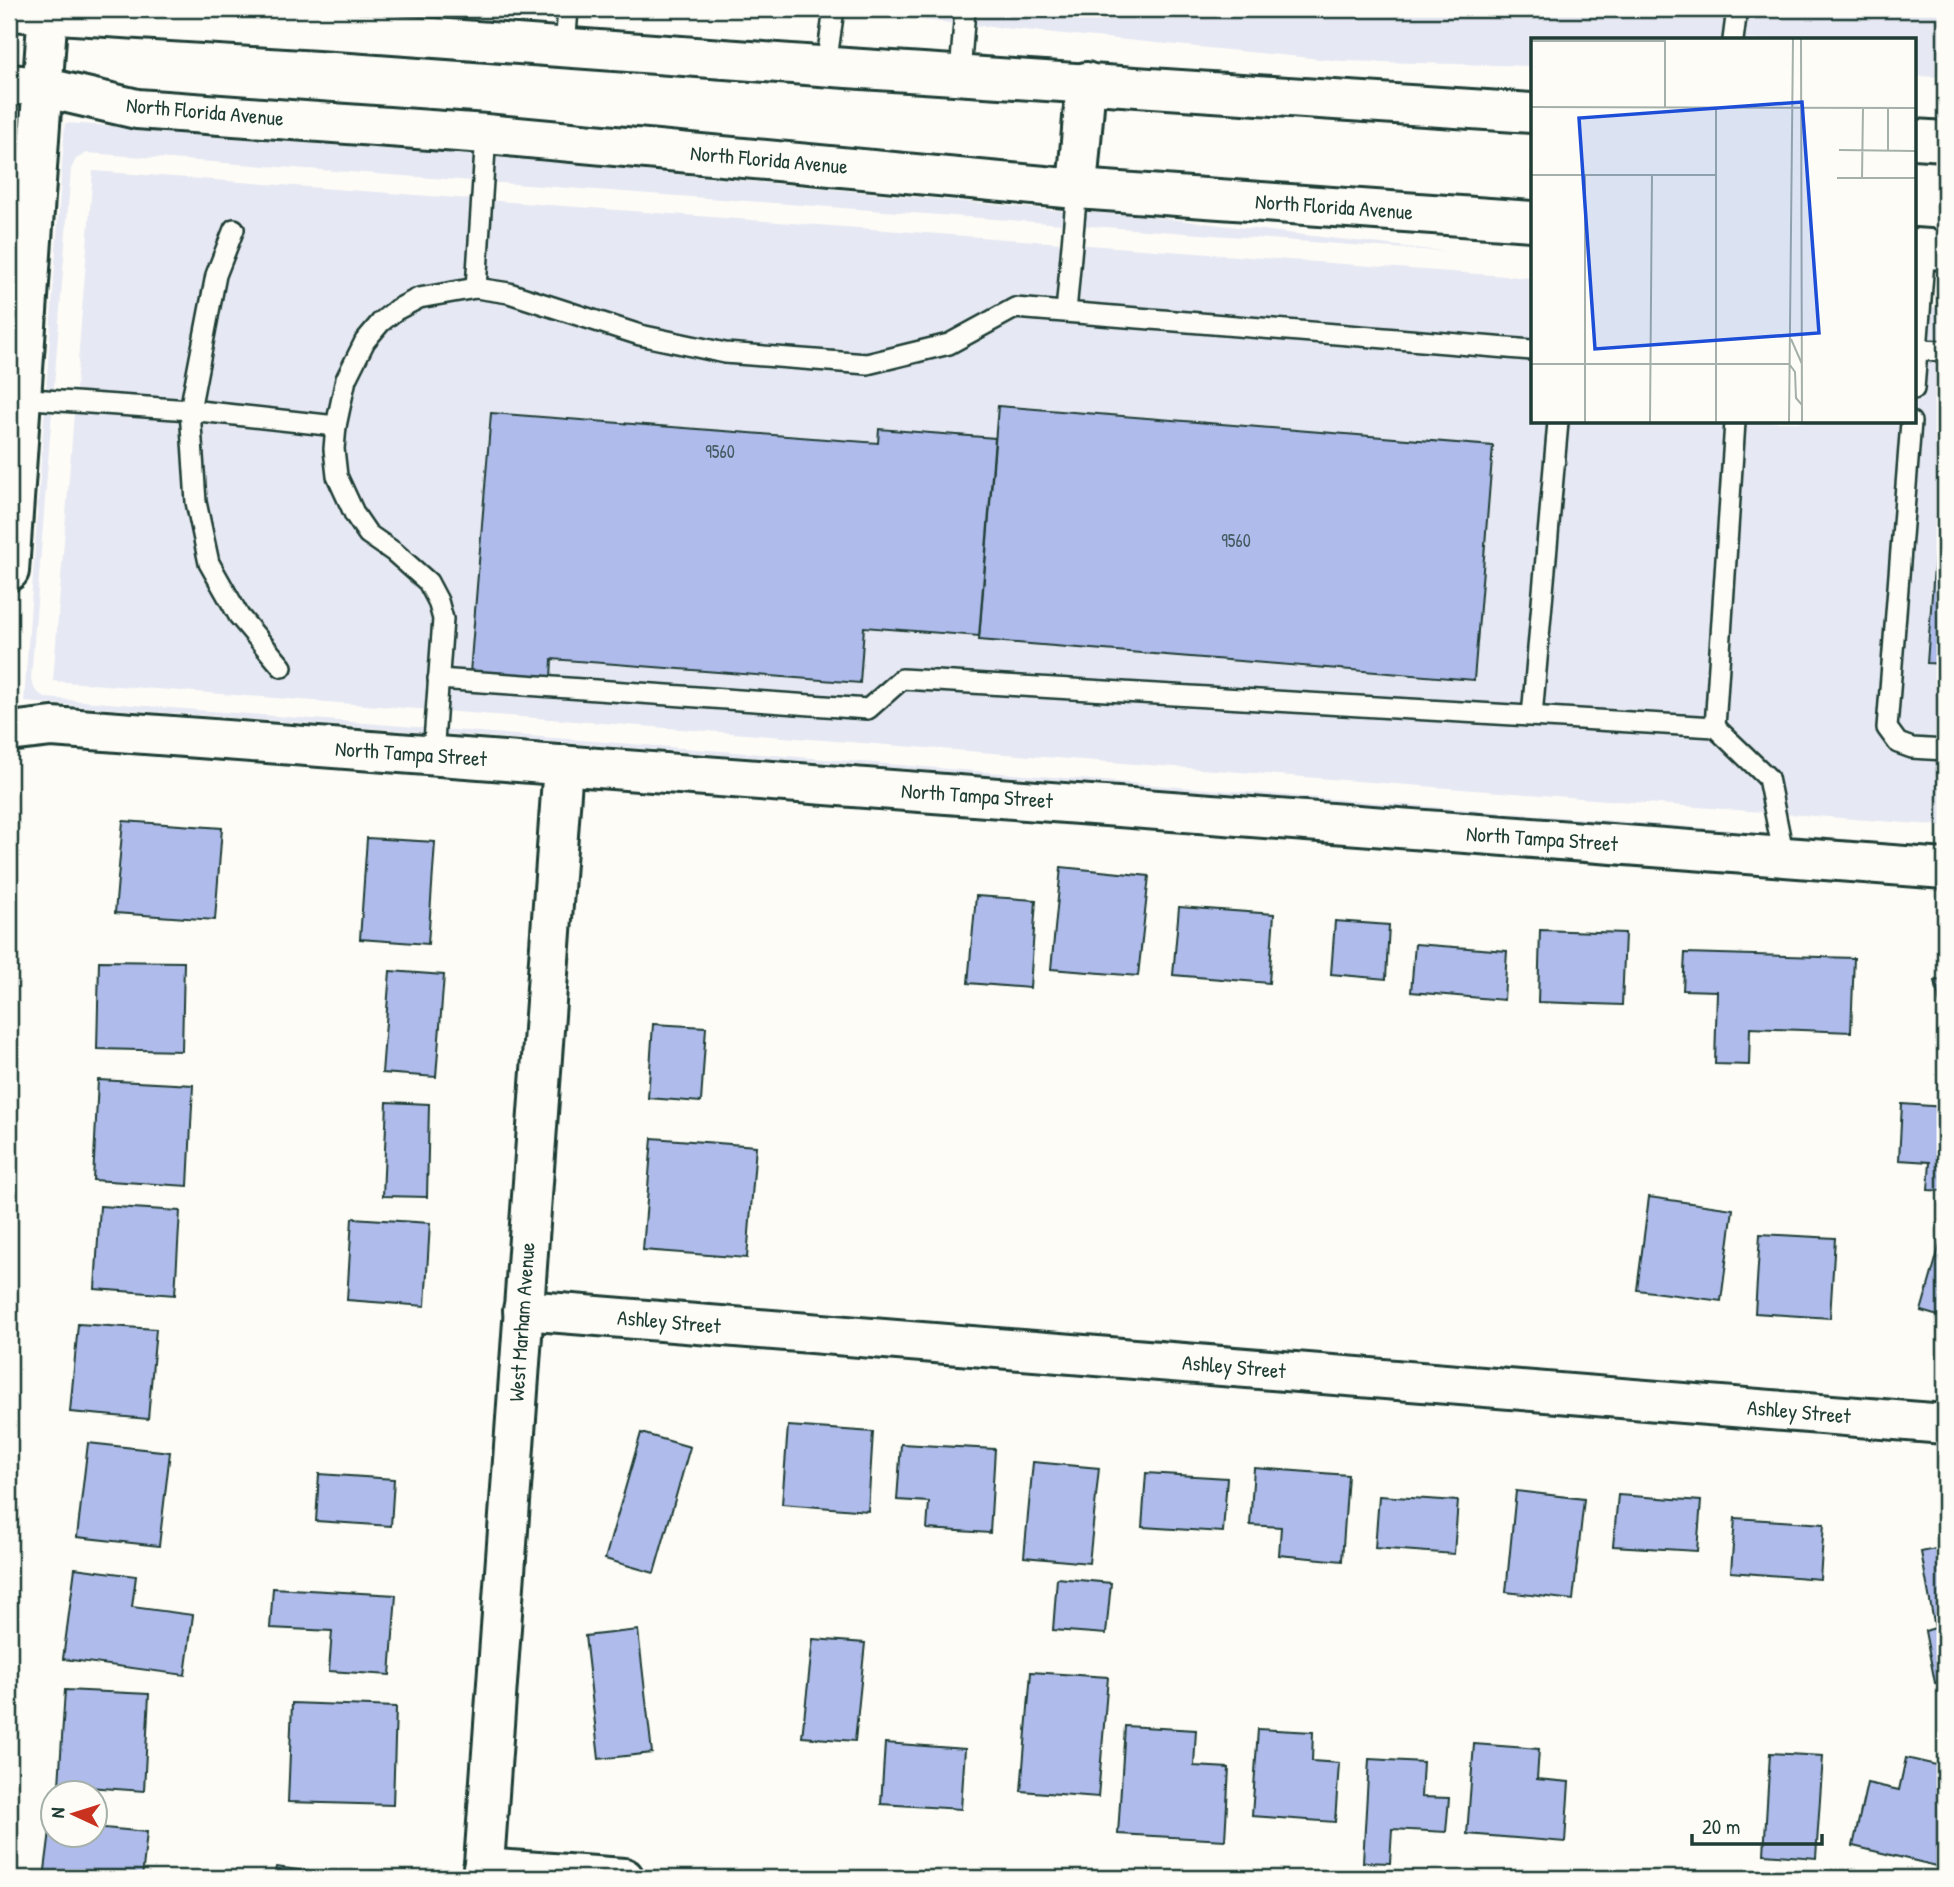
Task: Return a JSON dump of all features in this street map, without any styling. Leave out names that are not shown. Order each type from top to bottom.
[{"type":"street","points":[[9,11],[353,21],[565,48],[1531,113]]},
{"type":"street","points":[[9,571],[26,85],[48,11]]},
{"type":"street","points":[[1077,189],[1086,82]]},
{"type":"street","name":"North Florida Avenue","points":[[26,85],[136,109],[486,134],[1077,189],[1531,221]]},
{"type":"street","points":[[1916,139],[1945,141]]},
{"type":"street","name":"North Tampa Street","points":[[9,732],[52,727],[1945,869]]},
{"type":"street","name":"West Marham Avenue","points":[[483,1873],[563,765]]},
{"type":"street","name":"Ashley Street","points":[[523,1310],[1945,1424]]},
{"type":"street","points":[[483,1873],[624,1878]]},
{"type":"lane","points":[[565,48],[568,9]]},
{"type":"lane","points":[[826,66],[834,9]]},
{"type":"lane","points":[[960,75],[965,9]]},
{"type":"lane","points":[[1734,38],[1737,9]]},
{"type":"lane","points":[[476,288],[486,134]]},
{"type":"lane","points":[[1066,312],[1077,189]]},
{"type":"lane","points":[[234,229],[216,275],[190,410],[196,502],[209,563],[239,617],[282,667]]},
{"type":"lane","points":[[1916,362],[1932,247]]},
{"type":"lane","points":[[433,755],[443,619],[438,601],[428,582],[394,552],[368,534],[355,515],[337,476],[334,449],[346,379],[365,341],[381,322],[396,310],[419,298],[476,288],[509,293],[640,335],[726,353],[867,364],[949,344],[1015,308],[1531,350]]},
{"type":"lane","points":[[1917,349],[1945,351]]},
{"type":"lane","points":[[15,398],[190,410],[336,426]]},
{"type":"lane","points":[[1532,716],[1558,424]]},
{"type":"lane","points":[[1715,727],[1735,424]]},
{"type":"lane","points":[[1911,424],[1888,728],[1898,743],[1912,748],[1945,750]]},
{"type":"lane","points":[[438,679],[868,709],[902,679],[1715,727],[1768,778],[1784,857]]},
{"type":"shaded area","points":[[808,9],[1945,9],[1945,77],[1916,76],[1916,38],[1531,38],[1531,66],[1342,61]]},
{"type":"shaded area","points":[[65,123],[110,126],[135,131],[483,156],[1050,210],[1144,216],[1449,252],[87,153],[76,159],[71,169],[31,679],[35,690],[45,698],[1945,847],[24,702]]},
{"type":"shaded area","points":[[93,171],[1531,278],[1531,424],[1916,424],[1916,306],[1945,308],[1945,826],[53,681]]},
{"type":"building","points":[[998,406],[1493,446],[1474,680],[979,640]]},
{"type":"building","points":[[491,413],[878,443],[879,429],[995,438],[979,636],[864,627],[860,683],[552,659],[551,679],[470,673]]},
{"type":"building","points":[[1945,417],[1945,664],[1927,663]]},
{"type":"building","points":[[123,821],[222,828],[215,920],[115,913]]},
{"type":"building","points":[[367,838],[435,842],[428,944],[360,939]]},
{"type":"building","points":[[1061,867],[1149,876],[1138,976],[1051,969]]},
{"type":"building","points":[[976,896],[1036,900],[1030,988],[968,983]]},
{"type":"building","points":[[1179,907],[1274,914],[1269,983],[1173,975]]},
{"type":"building","points":[[1335,921],[1389,925],[1386,979],[1331,974]]},
{"type":"building","points":[[1540,930],[1625,933],[1622,1005],[1538,1002]]},
{"type":"building","points":[[1415,944],[1507,951],[1504,1000],[1411,992]]},
{"type":"building","points":[[1685,953],[1854,958],[1851,1032],[1750,1028],[1749,1065],[1715,1064],[1717,991],[1683,990]]},
{"type":"building","points":[[99,961],[184,962],[182,1051],[97,1049]]},
{"type":"building","points":[[390,971],[444,975],[436,1077],[382,1073]]},
{"type":"building","points":[[1945,979],[1945,1027],[1935,981]]},
{"type":"building","points":[[653,1024],[706,1027],[701,1102],[648,1098]]},
{"type":"building","points":[[98,1080],[193,1085],[188,1186],[93,1180]]},
{"type":"building","points":[[387,1102],[429,1104],[427,1197],[383,1196]]},
{"type":"building","points":[[1902,1104],[1945,1107],[1945,1191],[1928,1190],[1930,1162],[1899,1160]]},
{"type":"building","points":[[652,1138],[756,1146],[747,1258],[643,1250]]},
{"type":"building","points":[[1649,1197],[1733,1209],[1721,1301],[1637,1290]]},
{"type":"building","points":[[100,1206],[180,1211],[175,1295],[95,1289]]},
{"type":"building","points":[[352,1218],[430,1223],[425,1306],[347,1300]]},
{"type":"building","points":[[1945,1232],[1945,1318],[1921,1311]]},
{"type":"building","points":[[1760,1234],[1835,1238],[1830,1318],[1755,1313]]},
{"type":"building","points":[[78,1324],[156,1329],[148,1419],[70,1412]]},
{"type":"building","points":[[788,1426],[873,1432],[868,1511],[782,1504]]},
{"type":"building","points":[[641,1433],[690,1447],[654,1573],[605,1559]]},
{"type":"building","points":[[88,1443],[170,1452],[159,1546],[77,1537]]},
{"type":"building","points":[[901,1444],[995,1449],[990,1533],[927,1529],[929,1502],[897,1500]]},
{"type":"building","points":[[1033,1462],[1099,1468],[1089,1563],[1024,1557]]},
{"type":"building","points":[[1254,1468],[1348,1475],[1342,1561],[1279,1555],[1281,1527],[1250,1525]]},
{"type":"building","points":[[1146,1473],[1227,1478],[1223,1532],[1142,1527]]},
{"type":"building","points":[[319,1474],[394,1479],[391,1526],[316,1521]]},
{"type":"building","points":[[1516,1491],[1584,1499],[1573,1600],[1506,1592]]},
{"type":"building","points":[[1618,1495],[1701,1501],[1697,1551],[1613,1546]]},
{"type":"building","points":[[1379,1496],[1458,1501],[1454,1554],[1375,1548]]},
{"type":"building","points":[[1735,1518],[1824,1524],[1820,1579],[1731,1572]]},
{"type":"building","points":[[1945,1547],[1945,1681],[1935,1683],[1925,1631],[1935,1628],[1921,1552]]},
{"type":"building","points":[[75,1568],[136,1576],[132,1607],[193,1615],[185,1675],[63,1659]]},
{"type":"building","points":[[1057,1578],[1111,1583],[1106,1634],[1053,1630]]},
{"type":"building","points":[[273,1588],[396,1595],[390,1675],[329,1671],[332,1631],[270,1628]]},
{"type":"building","points":[[638,1630],[652,1753],[599,1759],[585,1636]]},
{"type":"building","points":[[813,1639],[865,1643],[855,1741],[802,1737]]},
{"type":"building","points":[[1031,1672],[1108,1677],[1098,1797],[1021,1791]]},
{"type":"building","points":[[65,1690],[149,1694],[144,1791],[108,1788],[108,1778],[59,1778]]},
{"type":"building","points":[[292,1703],[396,1707],[393,1805],[288,1802]]},
{"type":"building","points":[[1125,1726],[1196,1730],[1194,1766],[1229,1768],[1225,1840],[1118,1834]]},
{"type":"building","points":[[1258,1729],[1313,1732],[1312,1761],[1339,1763],[1335,1822],[1252,1816]]},
{"type":"building","points":[[885,1743],[965,1749],[961,1809],[881,1804]]},
{"type":"building","points":[[1474,1744],[1539,1749],[1537,1779],[1569,1782],[1565,1842],[1467,1834]]},
{"type":"building","points":[[1770,1753],[1823,1756],[1816,1858],[1764,1854]]},
{"type":"building","points":[[1906,1758],[1945,1767],[1945,1868],[1853,1846],[1867,1783],[1899,1790]]},
{"type":"building","points":[[1369,1759],[1423,1762],[1421,1797],[1449,1798],[1446,1832],[1392,1829],[1390,1863],[1363,1862]]},
{"type":"building","points":[[108,1828],[147,1832],[142,1878],[44,1878],[48,1848],[108,1848]]},
{"type":"building","points":[[276,1867],[359,1878],[274,1878]]}]
